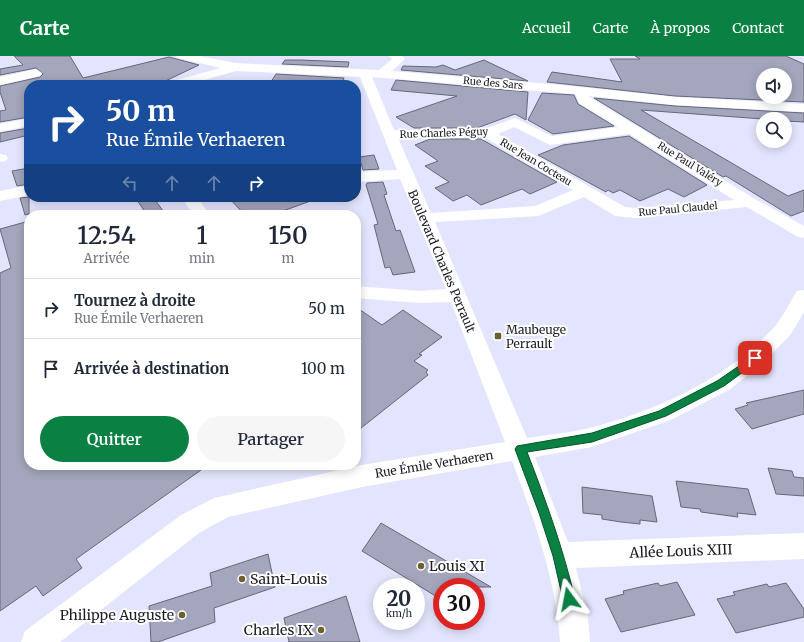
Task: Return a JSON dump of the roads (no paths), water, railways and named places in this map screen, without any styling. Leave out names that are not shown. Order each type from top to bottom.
[{"type":"street","name":"Rue des Sars","points":[[182,56],[236,67],[382,74],[580,91],[675,101],[804,108]]},
{"type":"street","points":[[382,74],[399,59],[395,56]]},
{"type":"street","points":[[190,80],[236,67]]},
{"type":"street","points":[[0,81],[36,73]]},
{"type":"street","name":"Boulevard Charles Perrault","points":[[365,73],[364,94],[390,134],[404,174],[458,295],[545,513],[559,556],[573,617],[575,642]]},
{"type":"street","name":"Rue Paul Valéry","points":[[580,91],[584,100],[634,129],[749,202],[804,233]]},
{"type":"street","name":"Rue Charles Péguy","points":[[390,134],[487,133],[515,122],[550,141]]},
{"type":"street","points":[[0,128],[24,123]]},
{"type":"street","points":[[522,153],[550,141],[634,129]]},
{"type":"street","name":"Rue Jean Cocteau","points":[[487,133],[585,191]]},
{"type":"street","points":[[361,177],[404,174]]},
{"type":"street","points":[[0,196],[24,191]]},
{"type":"street","points":[[424,218],[538,211],[585,191]]},
{"type":"street","name":"Rue Paul Claudel","points":[[585,191],[621,212],[636,213],[749,202]]},
{"type":"street","points":[[361,292],[419,297],[458,295]]},
{"type":"street","name":"Rue Émile Verhaeren","points":[[36,642],[190,524],[223,506],[362,476],[592,437],[663,414],[721,384],[755,358],[784,329],[804,296]]},
{"type":"street","name":"Allée Louis XIII","points":[[559,556],[804,546]]},
{"type":"place","name":"Maubeuge Perrault","points":[[498,336]]},
{"type":"place","name":"Louis XI","points":[[421,566]]},
{"type":"place","name":"Saint-Louis","points":[[242,579]]},
{"type":"place","name":"Philippe Auguste","points":[[182,615]]},
{"type":"place","name":"Charles IX","points":[[321,630]]}]
